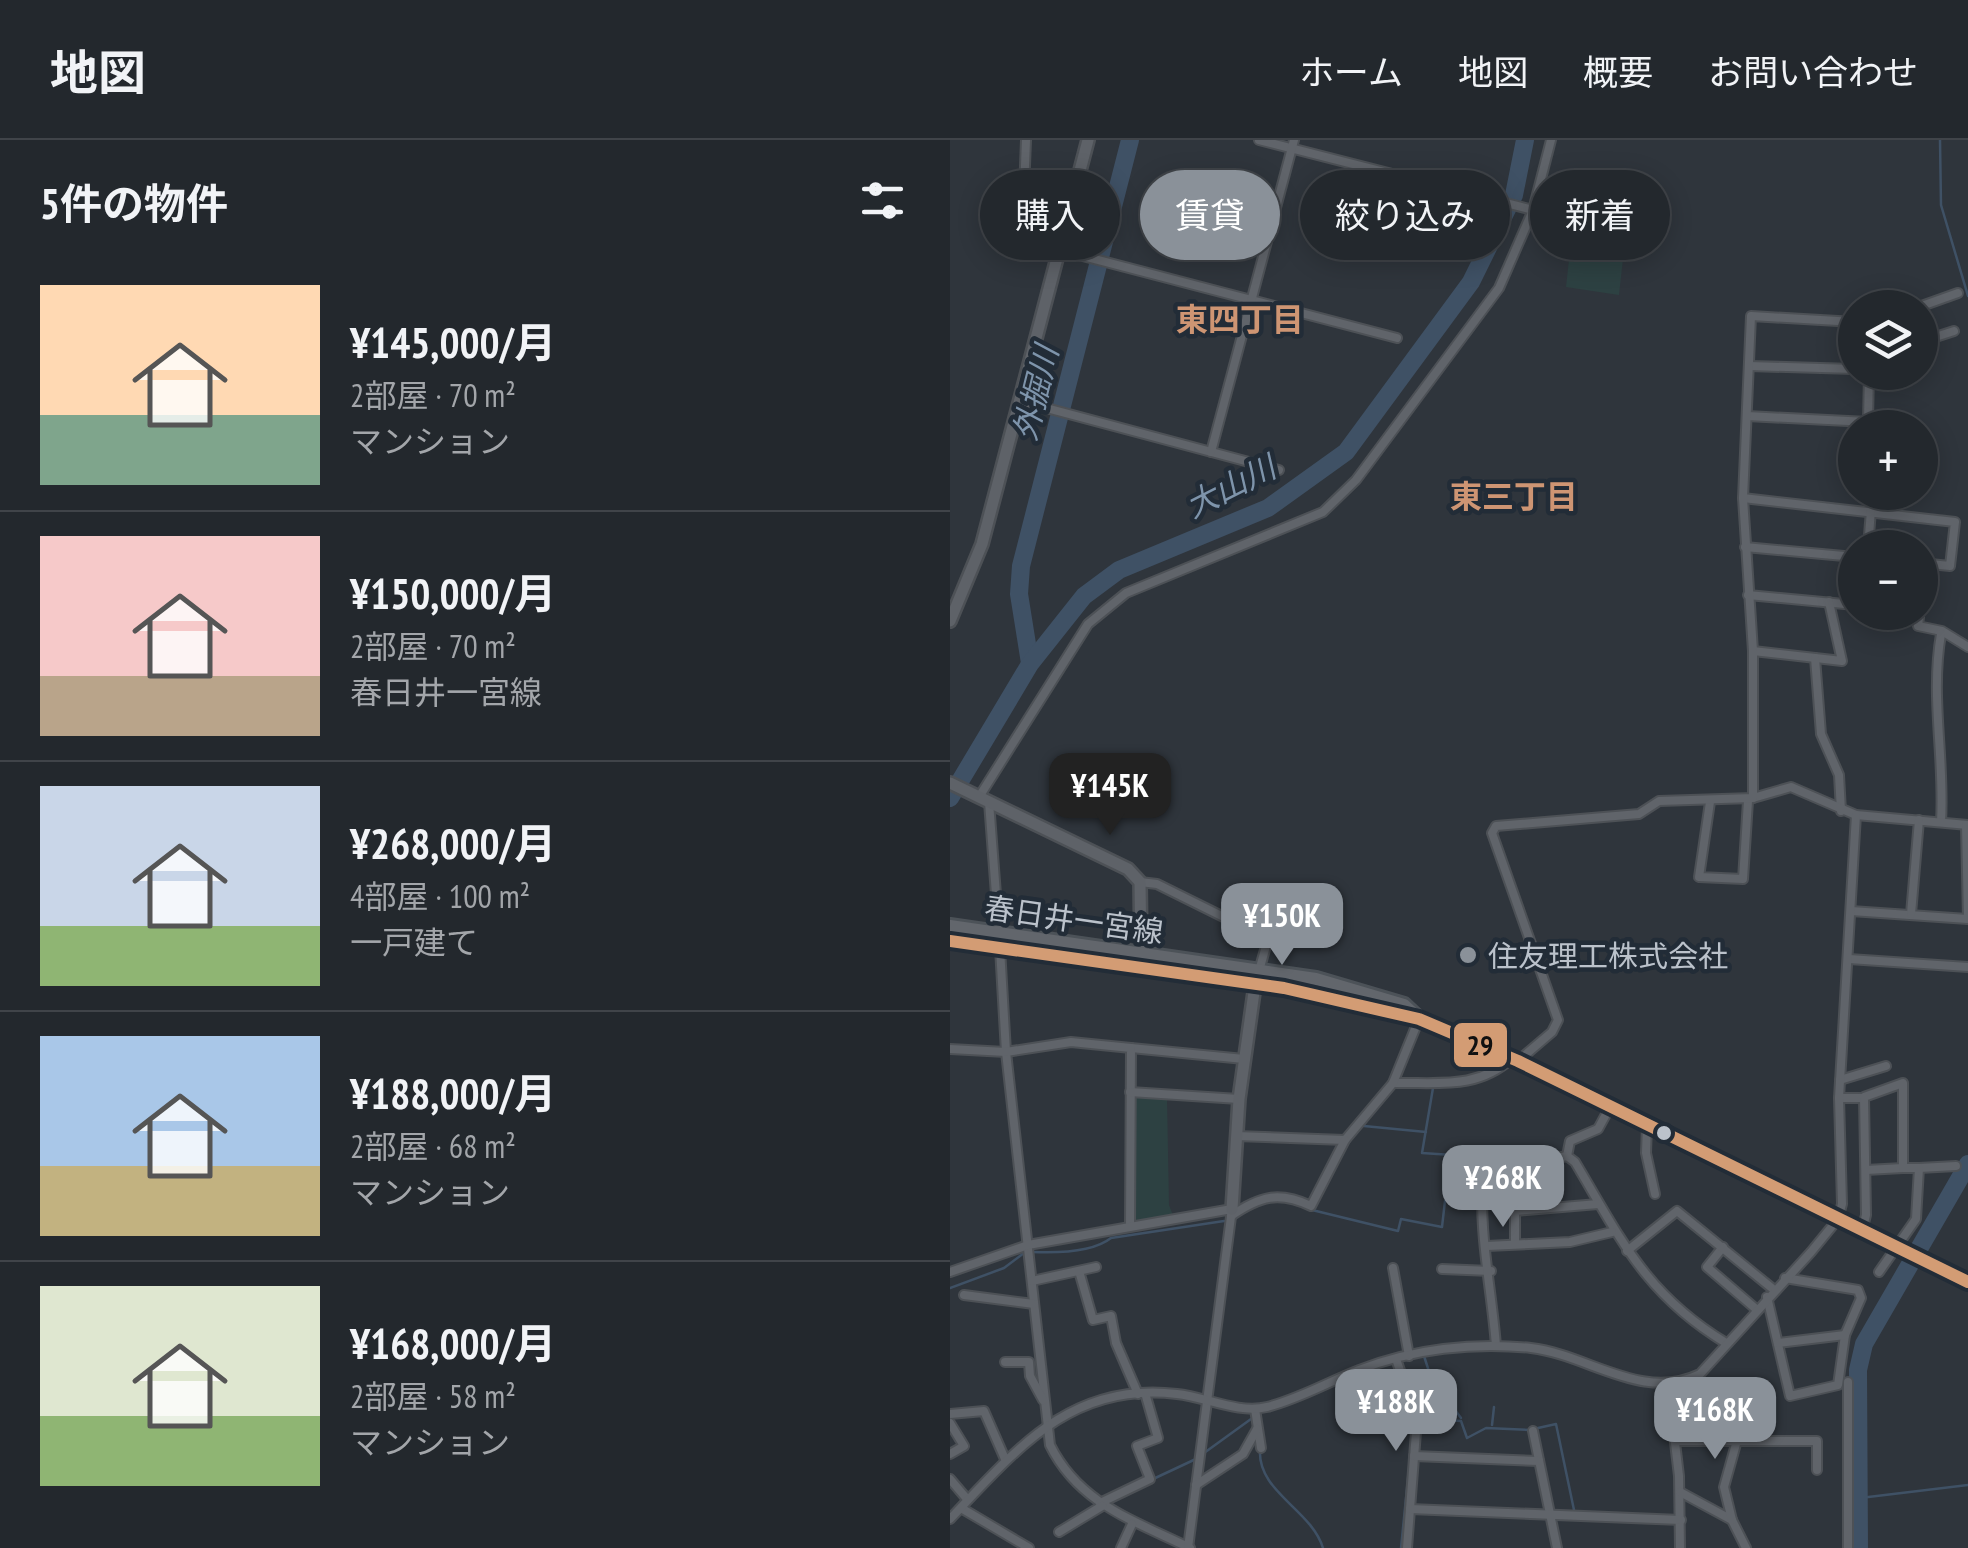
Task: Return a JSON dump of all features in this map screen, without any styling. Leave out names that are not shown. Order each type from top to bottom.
[{"type":"main road","name":"春日井一宮線","points":[[950,926],[1000,941],[1256,985],[1420,1019],[1515,1060],[1968,1282]]},
{"type":"main road","name":"春日井一宮線","points":[[950,941],[1000,941],[1142,954],[1262,970],[1366,992],[1404,1005],[1420,1019]]},
{"type":"street","points":[[1025,170],[1026,140]]},
{"type":"street","points":[[1080,170],[1088,140]]},
{"type":"street","points":[[1259,140],[1293,144],[1530,209]]},
{"type":"street","points":[[1543,170],[1551,140]]},
{"type":"street","points":[[1211,452],[1293,144]]},
{"type":"street","points":[[950,783],[980,798],[1128,869],[1140,882],[1158,884],[1268,939],[1244,1058],[1231,1212],[1189,1548],[1132,1524],[1101,1505],[1061,1466],[1050,1444],[1006,1052],[1000,941],[980,798],[1088,624],[1126,593],[1323,512],[1356,480],[1499,288],[1530,217]]},
{"type":"street","points":[[950,621],[982,544],[1057,260]]},
{"type":"street","points":[[1098,260],[1397,338]]},
{"type":"street","points":[[1938,300],[1958,293]]},
{"type":"street","points":[[1710,802],[1700,877],[1743,879],[1750,799],[1752,651],[1743,498],[1751,316],[1838,321]]},
{"type":"street","points":[[1938,336],[1954,331]]},
{"type":"street","points":[[1750,366],[1838,369]]},
{"type":"street","points":[[1748,416],[1868,422],[1869,390]]},
{"type":"street","points":[[1020,401],[1279,470]]},
{"type":"street","points":[[1743,498],[1838,507]]},
{"type":"street","points":[[1869,530],[1870,510],[1954,522],[1950,566],[1938,565]]},
{"type":"street","points":[[1745,547],[1838,555]]},
{"type":"street","points":[[1748,595],[1838,603]]},
{"type":"street","points":[[1752,651],[1842,661],[1830,602]]},
{"type":"street","points":[[1930,630],[1968,646]]},
{"type":"street","points":[[1941,634],[1935,685],[1944,756],[1941,822]]},
{"type":"street","points":[[1815,658],[1820,734],[1839,775],[1841,810]]},
{"type":"street","points":[[1393,1083],[1471,1082],[1493,1076],[1552,1032],[1558,1020],[1497,850],[1492,833],[1496,826],[1639,814],[1659,801],[1750,799],[1791,787],[1856,814],[1967,825],[1968,919],[1852,911]]},
{"type":"street","points":[[950,1519],[1004,1459],[1043,1434],[1048,1422],[1094,1400],[1142,1394],[1254,1409],[1292,1399],[1396,1359],[1453,1347],[1536,1348],[1614,1374],[1668,1384],[1700,1374],[1838,1219],[1842,1204],[1839,1098],[1856,814]]},
{"type":"street","points":[[1912,914],[1919,820]]},
{"type":"street","points":[[1140,882],[1142,954]]},
{"type":"street","points":[[1849,959],[1968,967]]},
{"type":"street","points":[[950,1272],[1028,1245],[1231,1212],[1252,1201],[1284,1194],[1311,1206],[1345,1140],[1393,1083],[1420,1019]]},
{"type":"street","points":[[950,1049],[1006,1052],[1071,1042],[1244,1058]]},
{"type":"street","points":[[1130,1226],[1131,1048]]},
{"type":"street","points":[[1840,1080],[1886,1066]]},
{"type":"street","points":[[1839,1098],[1864,1098],[1904,1083],[1903,1168]]},
{"type":"street","points":[[1130,1092],[1240,1099]]},
{"type":"street","points":[[1862,1231],[1866,1170],[1864,1098]]},
{"type":"street","points":[[1567,1156],[1570,1141],[1598,1129],[1610,1107]]},
{"type":"street","points":[[1648,1125],[1646,1153],[1655,1194]]},
{"type":"street","points":[[1236,1136],[1345,1140]]},
{"type":"street","points":[[1496,1346],[1483,1226],[1484,1172],[1567,1156],[1575,1162],[1612,1232],[1627,1251],[1693,1323],[1726,1342]]},
{"type":"street","points":[[1866,1170],[1956,1166]]},
{"type":"street","points":[[1879,1272],[1916,1219],[1919,1168]]},
{"type":"street","points":[[1515,1244],[1515,1211],[1598,1204]]},
{"type":"street","points":[[1627,1251],[1678,1211],[1724,1246],[1770,1293],[1790,1396],[1838,1385],[1845,1335],[1861,1298],[1858,1290],[1784,1278]]},
{"type":"street","points":[[1487,1246],[1570,1242],[1612,1232]]},
{"type":"street","points":[[1724,1246],[1707,1267],[1756,1308]]},
{"type":"street","points":[[1032,1281],[1096,1266]]},
{"type":"street","points":[[1392,1268],[1409,1356]]},
{"type":"street","points":[[1059,1532],[1150,1479],[1137,1446],[1158,1438],[1142,1394],[1116,1343],[1111,1316],[1093,1320],[1079,1270]]},
{"type":"street","points":[[1442,1270],[1491,1272]]},
{"type":"street","points":[[964,1295],[1034,1304]]},
{"type":"street","points":[[1778,1343],[1845,1335]]},
{"type":"street","points":[[1396,1359],[1417,1419],[1407,1548]]},
{"type":"street","points":[[1005,1362],[1029,1362],[1030,1376],[1046,1404]]},
{"type":"street","points":[[1848,1382],[1848,1548]]},
{"type":"street","points":[[1668,1384],[1680,1492],[1680,1548]]},
{"type":"street","points":[[1746,1548],[1732,1520],[1724,1487],[1748,1402]]},
{"type":"street","points":[[1254,1409],[1262,1448]]},
{"type":"street","points":[[950,1414],[984,1411],[1004,1459]]},
{"type":"street","points":[[950,1423],[964,1446],[950,1454]]},
{"type":"street","points":[[1196,1485],[1243,1454],[1258,1429]]},
{"type":"street","points":[[1533,1431],[1556,1548]]},
{"type":"street","points":[[1675,1442],[1817,1440],[1817,1470]]},
{"type":"street","points":[[1414,1456],[1539,1461]]},
{"type":"street","points":[[950,1479],[968,1499]]},
{"type":"street","points":[[1680,1492],[1732,1520]]},
{"type":"street","points":[[961,1508],[1029,1548]]},
{"type":"street","points":[[1410,1508],[1681,1520]]},
{"type":"street","points":[[1122,1548],[1132,1524]]},
{"type":"green space","points":[[1569,260],[1623,260],[1619,295],[1566,287]]},
{"type":"green space","points":[[1134,1095],[1167,1097],[1169,1205],[1174,1218],[1135,1221]]},
{"type":"waterway","name":"外掘川","points":[[1030,663],[1019,594],[1021,566],[1130,140]]},
{"type":"waterway","name":"大山川","points":[[950,798],[1030,664],[1084,596],[1119,570],[1268,508],[1346,452],[1471,282],[1514,195],[1525,140]]},
{"type":"waterway","points":[[1940,140],[1941,205],[1968,296]]},
{"type":"waterway","points":[[1433,1088],[1422,1153],[1483,1157],[1487,1169]]},
{"type":"waterway","points":[[1364,1126],[1426,1132]]},
{"type":"waterway","points":[[1859,1548],[1858,1370],[1864,1344],[1968,1164]]},
{"type":"waterway","points":[[1312,1210],[1398,1231],[1401,1219],[1442,1227],[1445,1201],[1463,1201]]},
{"type":"waterway","points":[[1032,1252],[1084,1249],[1111,1238],[1224,1221]]},
{"type":"waterway","points":[[950,1288],[1004,1268],[1024,1253]]},
{"type":"waterway","points":[[1424,1356],[1436,1393],[1441,1391],[1461,1418]]},
{"type":"waterway","points":[[1492,1425],[1494,1407]]},
{"type":"waterway","points":[[1401,1548],[1414,1418]]},
{"type":"waterway","points":[[1422,1418],[1461,1421],[1467,1438],[1486,1428],[1529,1430],[1556,1424],[1574,1510]]},
{"type":"waterway","points":[[1204,1453],[1251,1419]]},
{"type":"waterway","points":[[1260,1449],[1267,1477],[1308,1522],[1323,1548]]},
{"type":"waterway","points":[[1151,1480],[1198,1458]]},
{"type":"waterway","points":[[1860,1498],[1968,1485]]},
{"type":"transit line","name":"29","points":[[950,941],[1284,988],[1419,1019],[1518,1061],[1968,1282]]},
{"type":"place","name":"住友理工株式会社","points":[[1468,955]]},
{"type":"district","name":"東四丁目","points":[[1240,319]]},
{"type":"district","name":"東三丁目","points":[[1514,496]]}]
